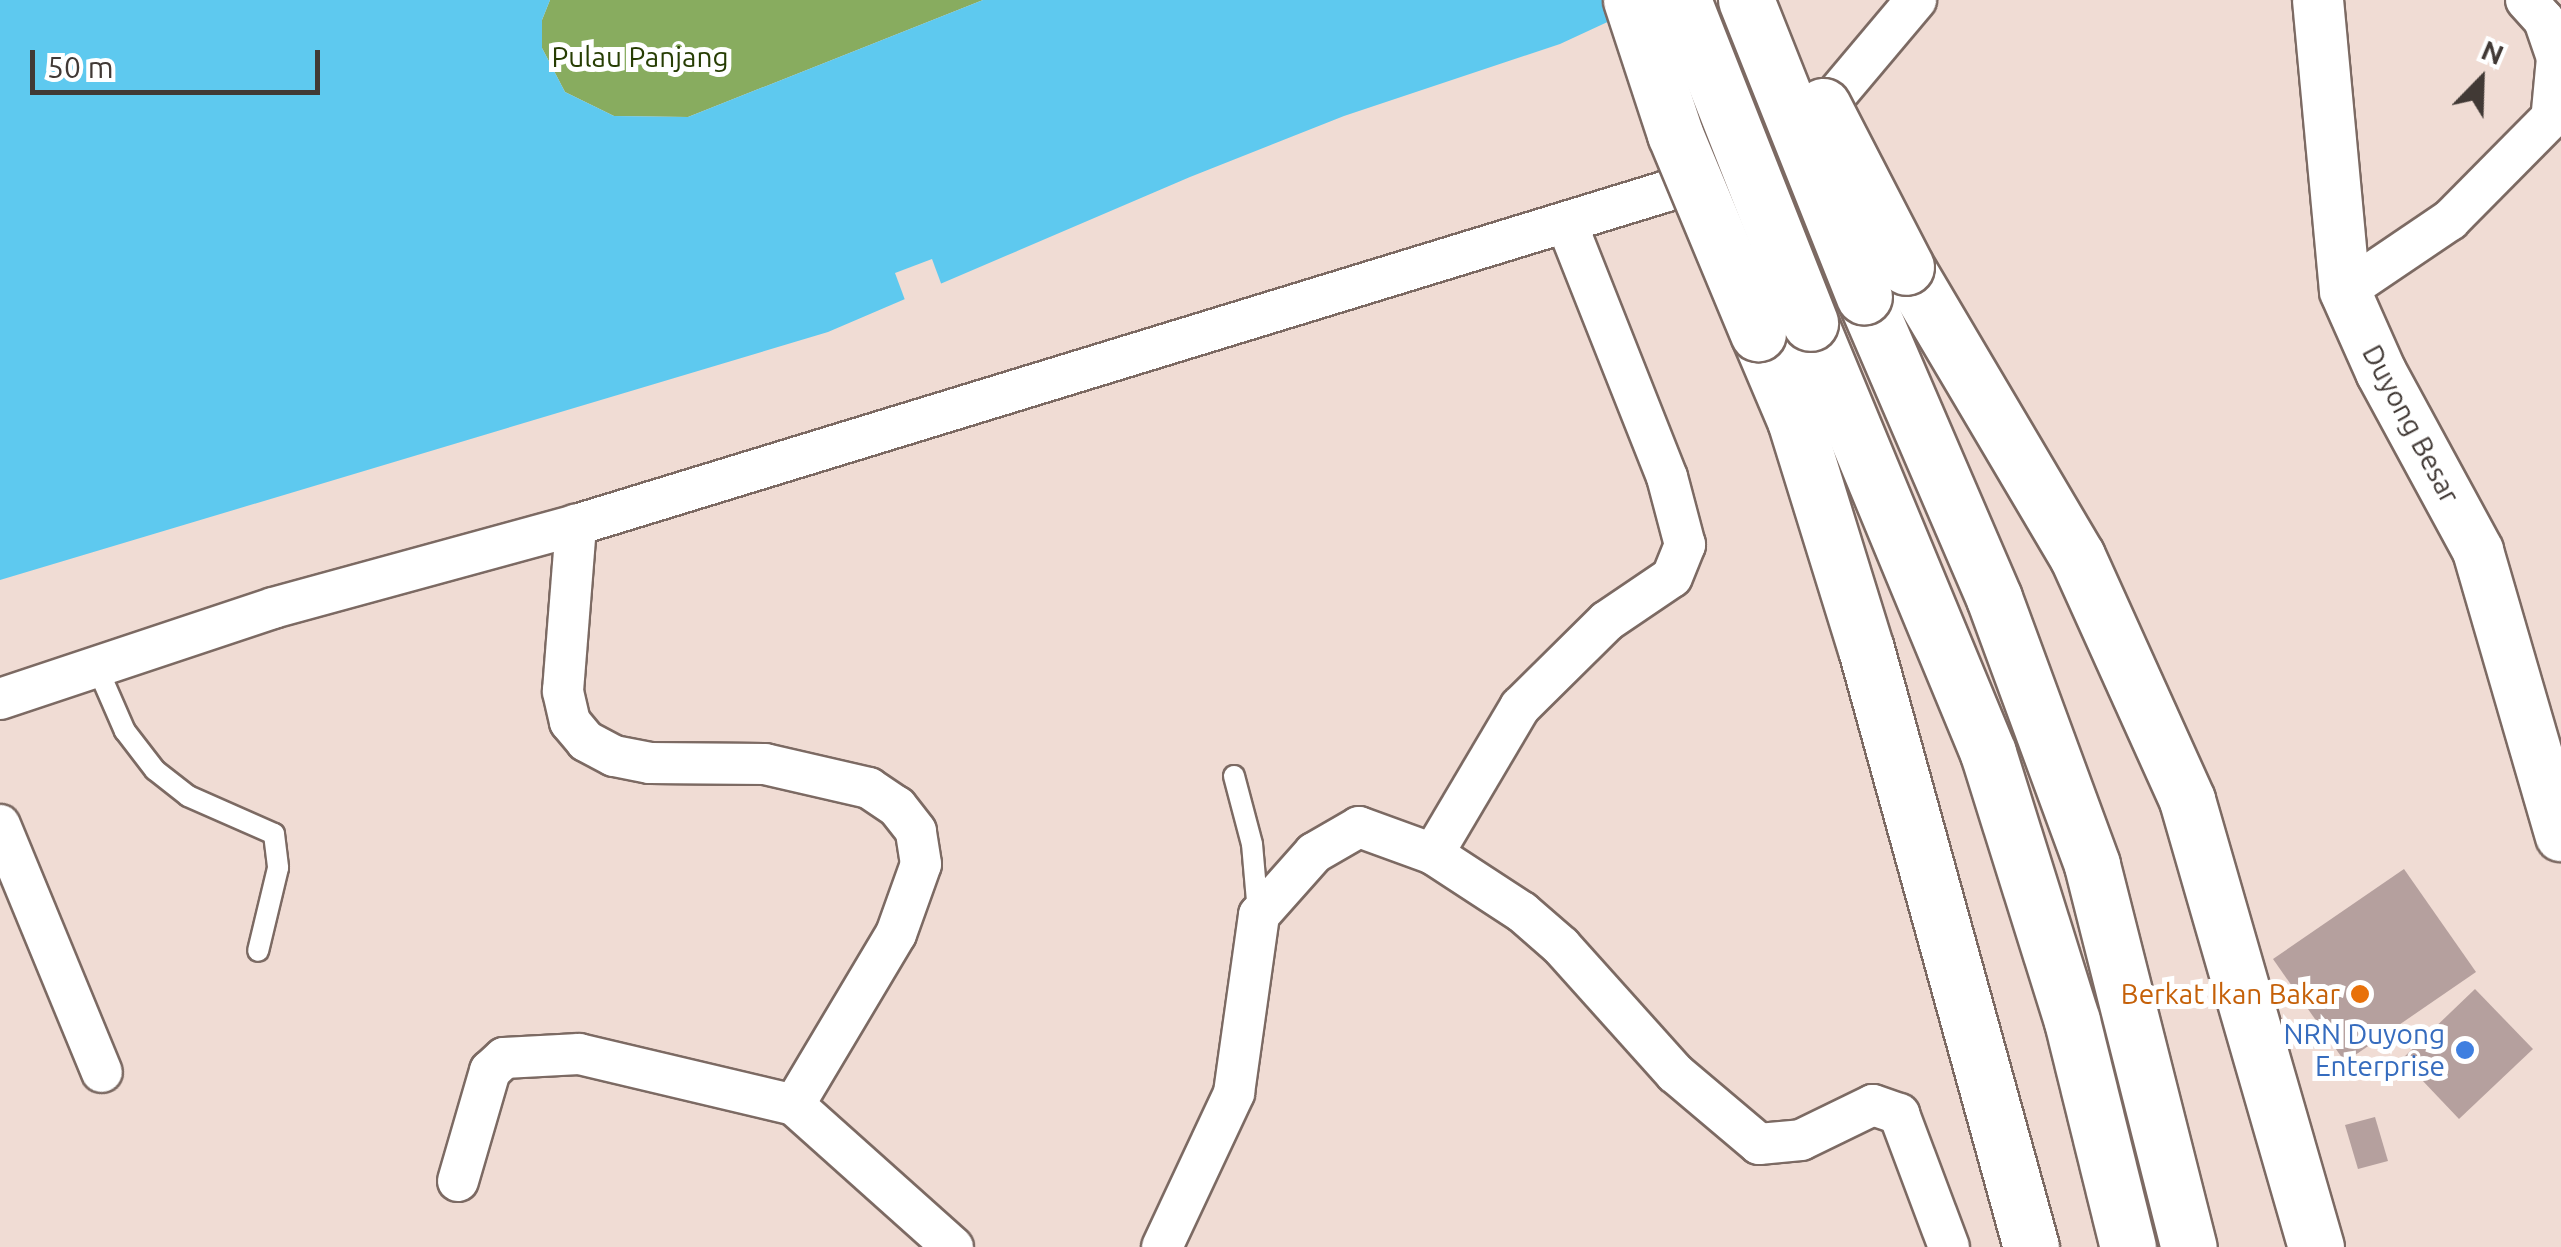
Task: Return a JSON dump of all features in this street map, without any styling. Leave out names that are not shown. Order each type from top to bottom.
[{"type":"highway","points":[[1631,0],[1675,134],[1784,328],[1994,770],[2072,1021],[2124,1231]]},
{"type":"highway","points":[[1683,0],[1784,328],[1795,420],[1866,650],[2031,1247]]},
{"type":"highway","points":[[1746,0],[1885,281],[2077,556],[2188,800],[2316,1247]]},
{"type":"highway","points":[[1772,0],[1885,281],[2086,849],[2184,1224]]},
{"type":"street","points":[[0,699],[273,608],[576,525],[1567,225],[1758,150],[1831,101],[1916,0]]},
{"type":"street","name":"Duyong Besar","points":[[2318,0],[2324,117],[2346,290],[2381,372],[2478,551],[2561,836]]},
{"type":"street","points":[[2346,290],[2450,220],[2556,109],[2557,58],[2544,20],[2526,0]]},
{"type":"street","points":[[1433,854],[1520,707],[1593,633],[1672,576],[1685,545],[1667,478],[1567,225]]},
{"type":"street","points":[[576,525],[563,691],[570,722],[586,741],[614,756],[650,763],[765,764],[833,776],[897,806],[916,831],[921,864],[914,894],[794,1105]]},
{"type":"street","points":[[0,825],[102,1072]]},
{"type":"street","points":[[1162,1247],[1234,1093],[1258,915],[1314,853],[1359,827],[1433,854],[1561,946],[1674,1073],[1759,1144],[1802,1140],[1873,1106],[1899,1114],[1950,1247]]},
{"type":"street","points":[[458,1181],[490,1071],[504,1058],[579,1054],[794,1105],[953,1247]]},
{"type":"lane","points":[[97,667],[125,732],[155,770],[188,796],[274,834],[278,868],[258,951]]},
{"type":"lane","points":[[1234,776],[1252,844],[1258,915]]},
{"type":"green space","name":"Pulau Panjang","points":[[550,0],[983,0],[688,117],[614,116],[565,92],[542,48],[542,20]]},
{"type":"water","points":[[0,0],[550,0],[542,20],[542,48],[565,92],[614,116],[688,117],[983,0],[1655,0],[1560,44],[1344,116],[1190,177],[828,332],[0,580]]},
{"type":"pier","points":[[932,259],[942,286],[905,300],[895,273]]},
{"type":"building","points":[[2404,869],[2476,972],[2345,1062],[2273,959]]},
{"type":"building","points":[[2475,989],[2533,1049],[2459,1119],[2402,1059]]},
{"type":"building","points":[[2375,1117],[2388,1161],[2358,1169],[2345,1125]]},
{"type":"place","name":"Berkat Ikan Bakar","points":[[2360,994]]},
{"type":"place","name":"NRN Duyong Enterprise","points":[[2465,1050]]}]
